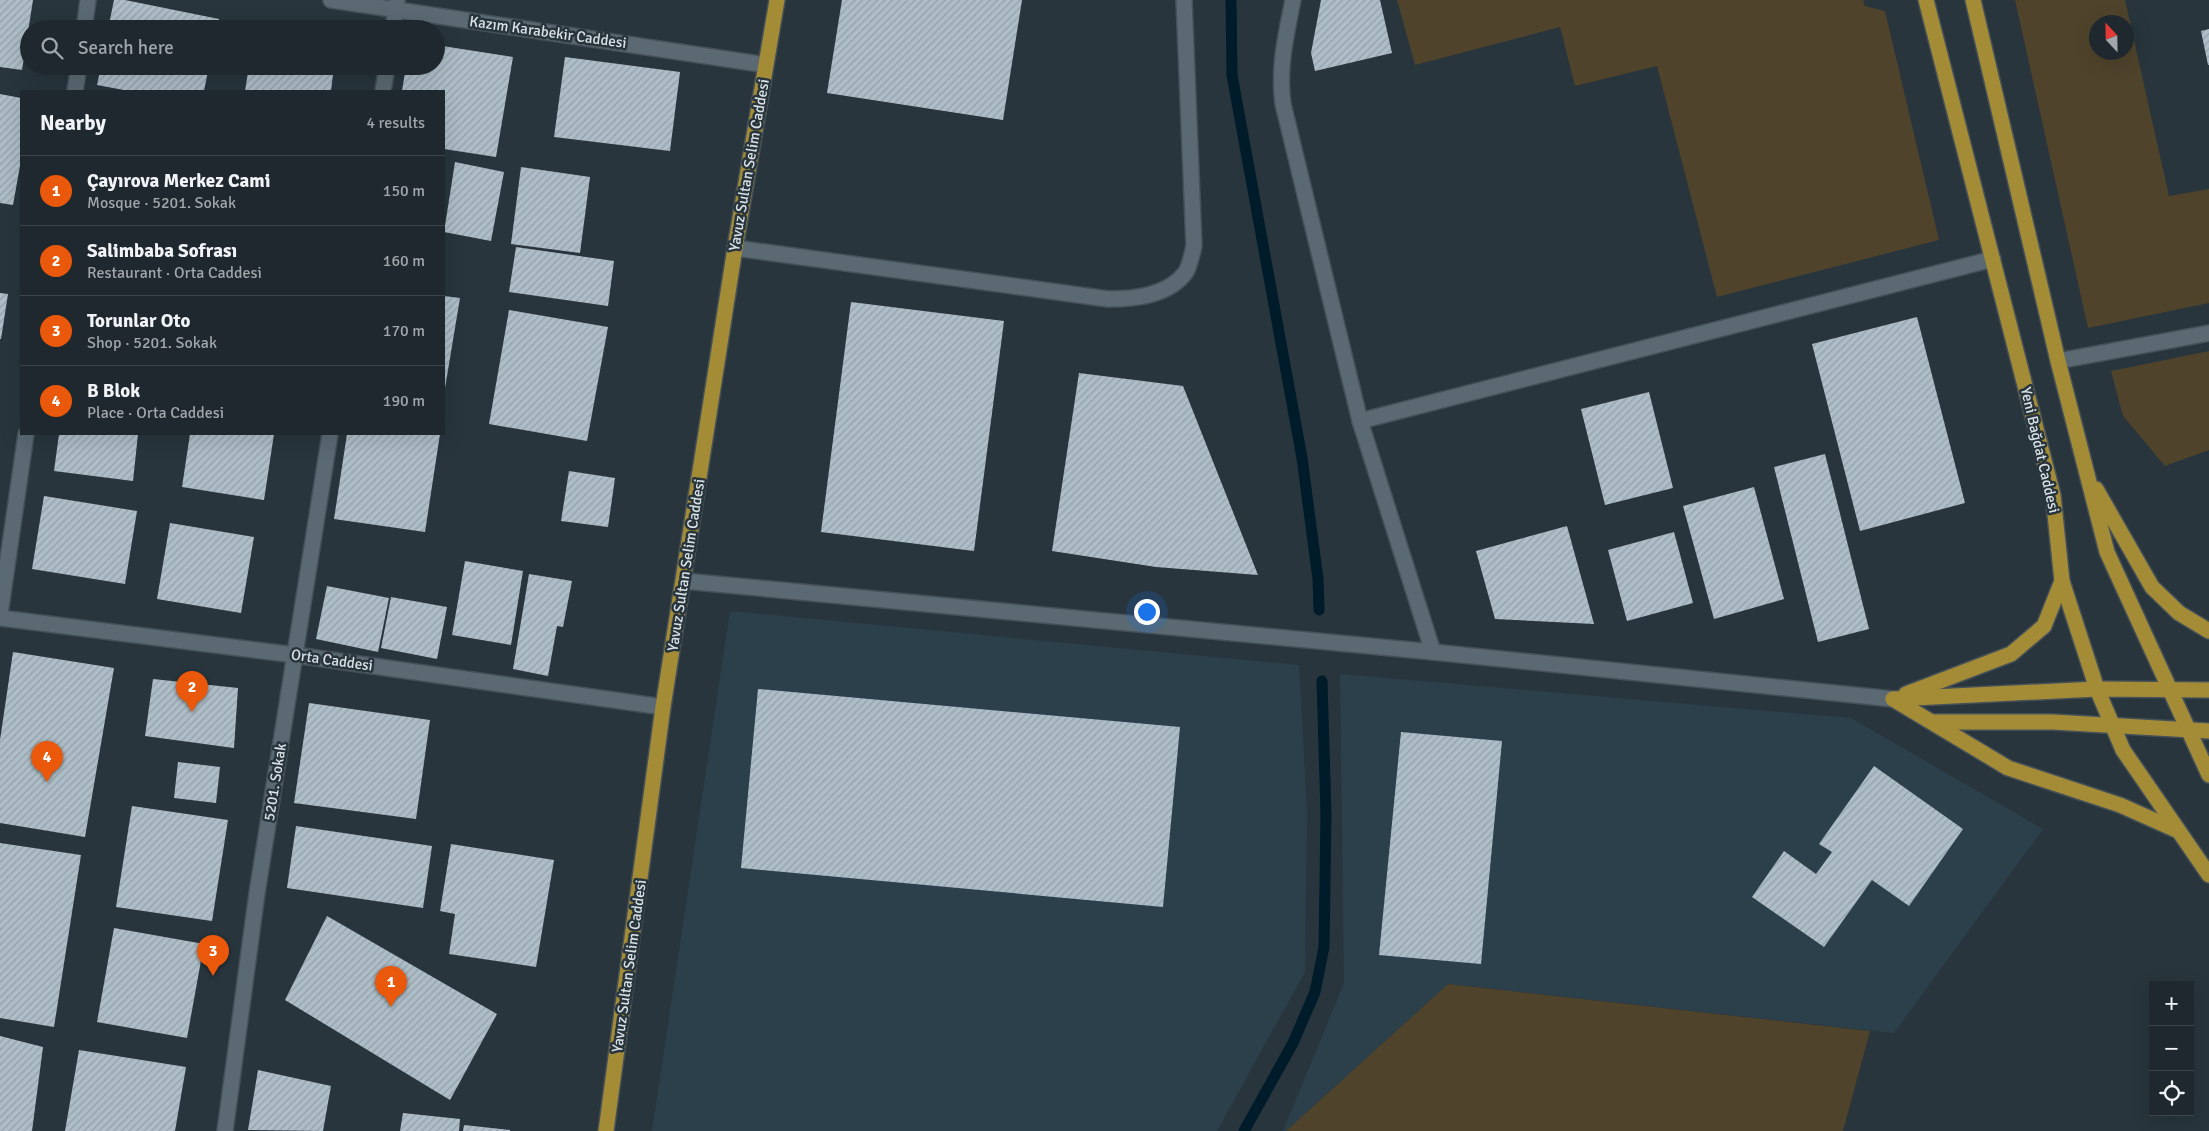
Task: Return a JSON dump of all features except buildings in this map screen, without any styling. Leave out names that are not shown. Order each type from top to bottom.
[{"type":"main road","name":"Yavuz Sultan Selim Caddesi","points":[[606,1131],[663,708],[735,248],[777,0]]},
{"type":"main road","name":"Yeni Bağdat Caddesi","points":[[1926,0],[2053,495],[2062,581],[2097,689],[2123,750],[2176,830],[2209,875]]},
{"type":"main road","points":[[1973,0],[2058,361],[2107,552],[2209,775]]},
{"type":"main road","points":[[2086,470],[2152,587],[2179,613],[2209,631]]},
{"type":"main road","points":[[1893,699],[2012,654],[2044,626],[2062,581]]},
{"type":"main road","points":[[1893,699],[2097,689],[2209,690]]},
{"type":"main road","points":[[1893,699],[2008,768],[2120,806],[2176,830]]},
{"type":"main road","points":[[1932,722],[2053,722],[2209,731]]},
{"type":"street","points":[[85,20],[88,0]]},
{"type":"street","name":"Kazım Karabekir Caddesi","points":[[331,0],[396,5],[766,64]]},
{"type":"street","points":[[735,248],[1108,299],[1130,299],[1149,295],[1171,286],[1186,271],[1194,246],[1184,0]]},
{"type":"street","points":[[1293,0],[1281,64],[1282,97],[1360,421],[1433,652]]},
{"type":"street","points":[[394,20],[396,5]]},
{"type":"street","points":[[75,90],[78,75]]},
{"type":"street","points":[[383,90],[386,75]]},
{"type":"street","points":[[1360,421],[1993,259]]},
{"type":"street","points":[[2058,361],[2209,333]]},
{"type":"street","points":[[0,614],[26,435]]},
{"type":"street","name":"5201. Sokak","points":[[225,1131],[257,893],[330,435]]},
{"type":"street","points":[[684,581],[1433,652],[1893,699]]},
{"type":"street","name":"Orta Caddesi","points":[[0,618],[295,655],[663,708]]},
{"type":"shaded area","points":[[1397,0],[1863,0],[1865,6],[1885,11],[1939,240],[1717,297],[1657,66],[1575,86],[1560,27],[1415,65]]},
{"type":"shaded area","points":[[2015,0],[2125,0],[2128,15],[2089,15],[2089,60],[2134,60],[2134,40],[2169,196],[2209,189],[2209,303],[2088,328]]},
{"type":"shaded area","points":[[2209,351],[2209,450],[2165,466],[2123,416],[2111,371]]},
{"type":"shaded area","points":[[730,611],[1299,665],[1307,812],[1305,972],[1217,1131],[652,1131]]},
{"type":"shaded area","points":[[1340,674],[1851,718],[2043,829],[1894,1033],[1448,984],[1286,1131],[1283,1131],[1344,983]]},
{"type":"shaded area","points":[[1448,984],[1870,1031],[1843,1131],[1286,1131]]},
{"type":"waterway","points":[[1231,0],[1232,75],[1302,458],[1318,579],[1319,610]]},
{"type":"waterway","points":[[1244,1131],[1293,1043],[1315,992],[1324,947],[1326,814],[1322,681]]},
{"type":"place","name":"Salimbaba Sofrası","points":[[192,712]]},
{"type":"place","name":"B Blok","points":[[47,782]]},
{"type":"place","name":"Torunlar Oto","points":[[213,976]]},
{"type":"place","name":"Çayırova Merkez Cami","points":[[391,1007]]}]
